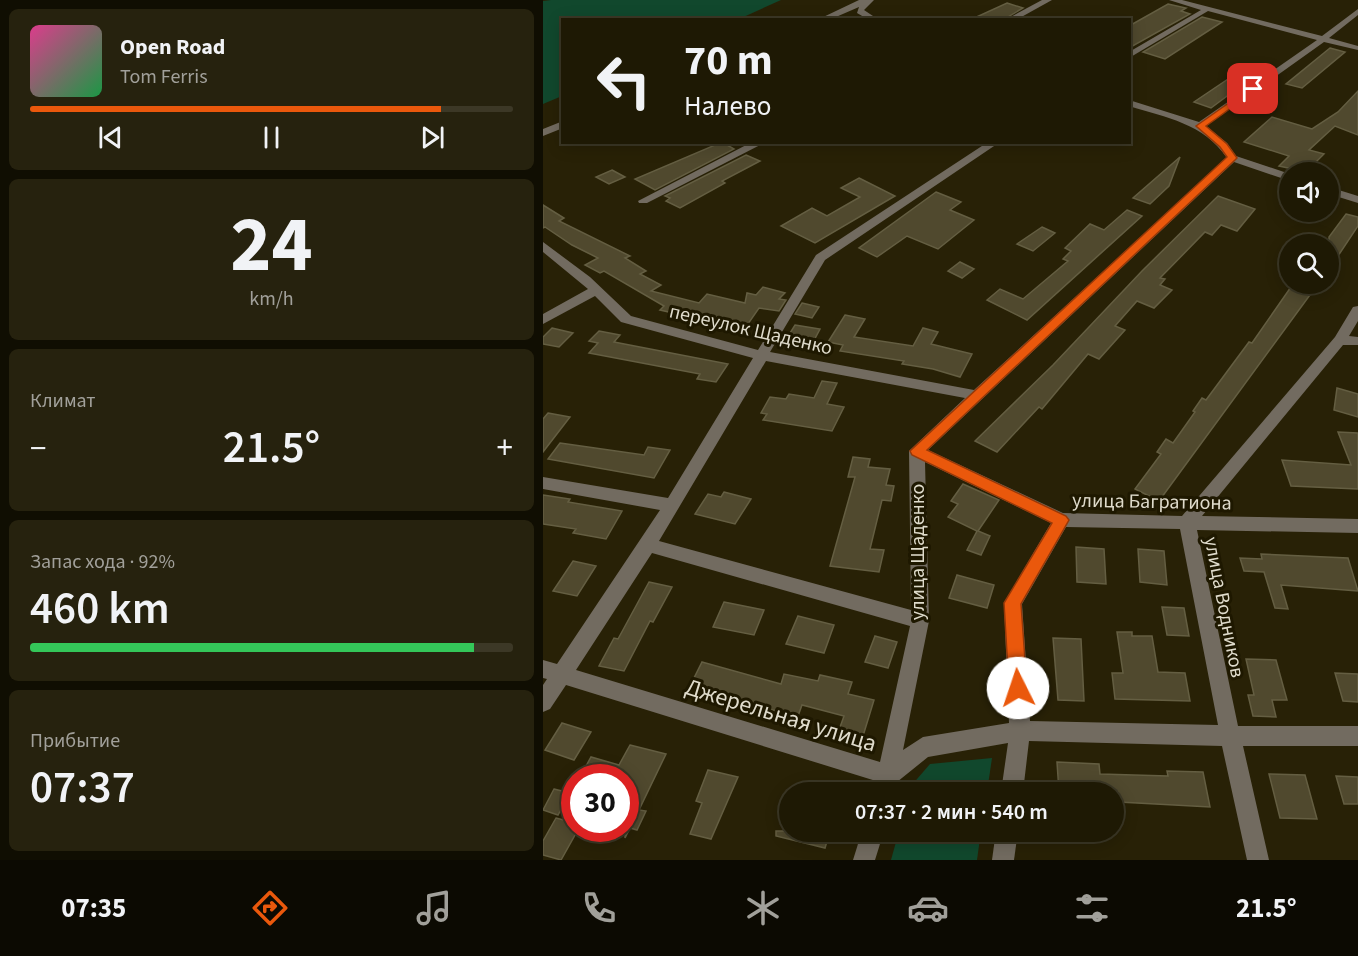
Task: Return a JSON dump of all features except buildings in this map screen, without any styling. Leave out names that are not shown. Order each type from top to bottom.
[{"type":"street","points":[[826,18],[866,0]]},
{"type":"street","points":[[866,0],[860,11],[872,18]]},
{"type":"street","points":[[1013,18],[1048,0]]},
{"type":"street","points":[[1173,0],[1358,48]]},
{"type":"street","points":[[1131,55],[1207,9]]},
{"type":"street","points":[[1200,126],[1323,39],[1358,10]]},
{"type":"street","points":[[1131,104],[1200,126],[1223,146],[1232,158],[1279,174]]},
{"type":"street","points":[[543,133],[561,125]]},
{"type":"street","points":[[643,201],[757,144]]},
{"type":"street","points":[[543,702],[552,672],[648,545],[820,258],[992,144]]},
{"type":"street","points":[[1061,520],[917,451],[1232,158]]},
{"type":"street","points":[[1339,193],[1358,200]]},
{"type":"street","name":"переулок Щаденко","points":[[543,246],[596,290],[626,319],[760,355],[976,394]]},
{"type":"street","points":[[543,320],[596,290]]},
{"type":"street","name":"улица Водников","points":[[1258,860],[1230,736],[1187,522],[1340,340],[1358,310]]},
{"type":"street","points":[[1340,340],[1358,341]]},
{"type":"street","name":"улица Щаденко","points":[[887,782],[919,621],[917,451]]},
{"type":"street","points":[[543,483],[672,505]]},
{"type":"street","name":"улица Багратиона","points":[[1020,731],[1013,603],[1061,520],[1358,526]]},
{"type":"street","points":[[648,545],[919,621]]},
{"type":"street","name":"Джерельная улица","points":[[552,672],[884,782]]},
{"type":"street","points":[[1013,782],[1020,731]]},
{"type":"street","name":"Джерельная улица","points":[[888,782],[923,747],[1020,731],[1230,736],[1358,736]]},
{"type":"street","points":[[864,860],[870,842]]},
{"type":"street","points":[[1003,860],[1005,842]]},
{"type":"green space","points":[[781,0],[741,18],[561,18],[561,96],[543,104],[543,1]]},
{"type":"green space","points":[[992,758],[988,782],[914,782],[930,764]]},
{"type":"green space","points":[[896,842],[979,842],[977,860],[891,860]]},
{"type":"route","points":[[1018,688],[1013,603],[1061,520],[917,451],[1232,158],[1223,146],[1200,126],[1253,89]]}]
